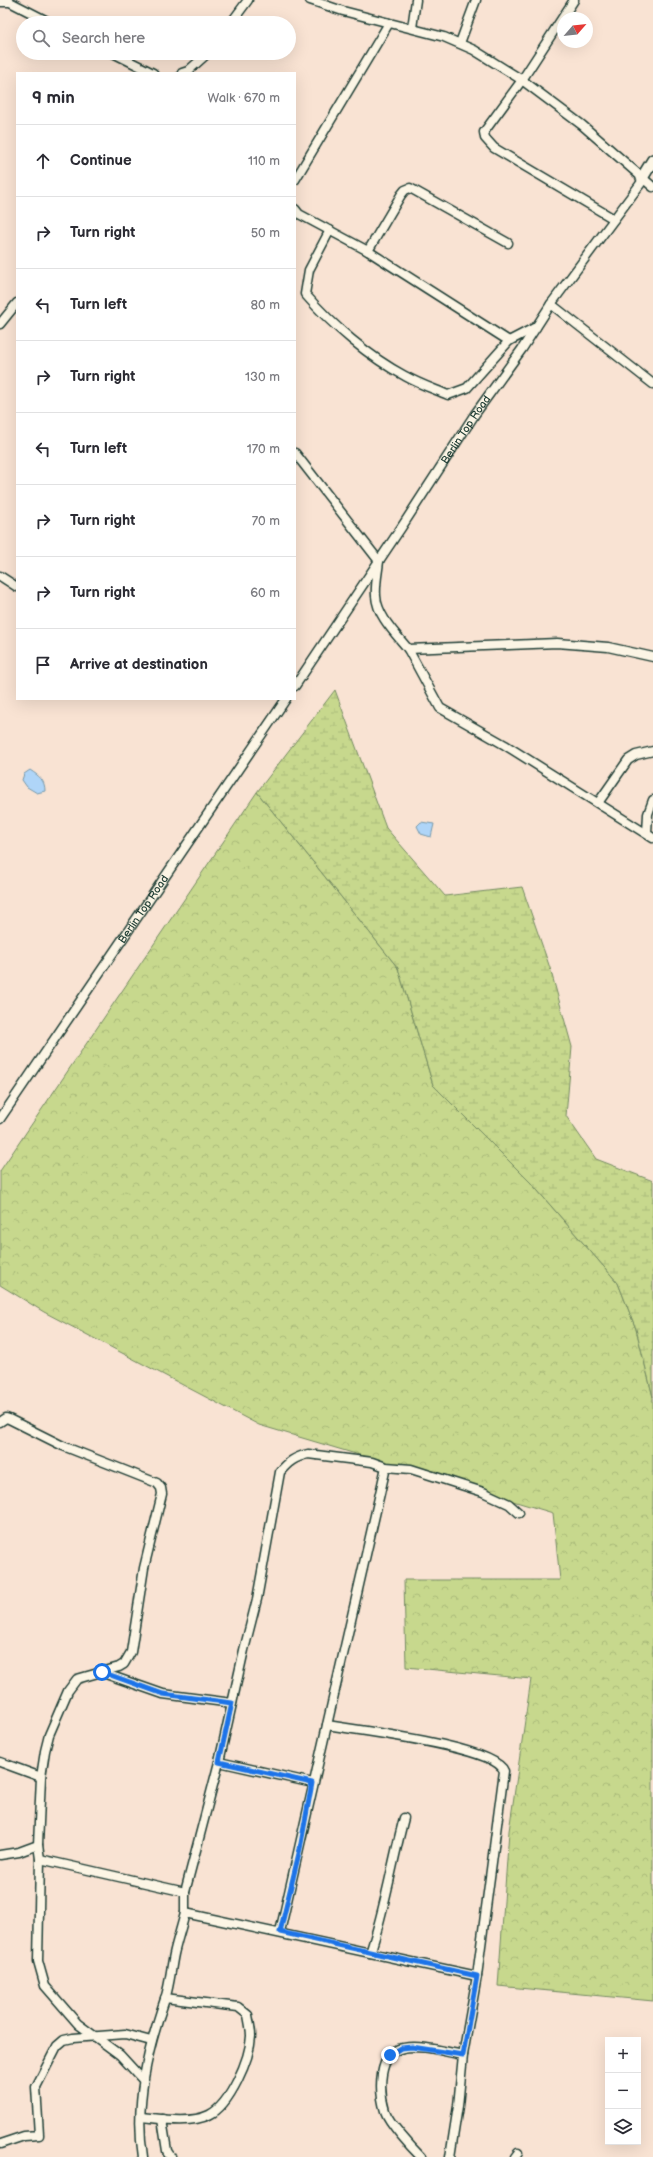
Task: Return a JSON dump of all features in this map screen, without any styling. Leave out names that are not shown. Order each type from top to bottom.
[{"type":"street","points":[[236,16],[248,0]]},
{"type":"street","points":[[310,0],[444,37],[474,50],[522,80],[582,125],[653,187]]},
{"type":"street","points":[[412,28],[416,0]]},
{"type":"street","points":[[460,43],[476,0]]},
{"type":"street","points":[[574,0],[522,80],[484,132],[484,138],[494,148],[614,219]]},
{"type":"street","points":[[0,2],[10,2],[37,16]]},
{"type":"street","points":[[296,178],[389,22]]},
{"type":"street","points":[[127,60],[151,72]]},
{"type":"street","points":[[185,72],[200,60]]},
{"type":"street","name":"Berlin Top Road","points":[[296,685],[475,414],[551,304],[643,178],[653,160]]},
{"type":"street","points":[[368,251],[401,195],[405,190],[410,188],[508,243]]},
{"type":"street","points":[[296,210],[299,214],[368,251],[509,341]]},
{"type":"street","points":[[330,230],[309,270],[305,294],[323,314],[360,346],[405,376],[448,395],[467,388],[509,341],[536,326]]},
{"type":"street","points":[[0,324],[16,304]]},
{"type":"street","points":[[551,304],[653,384]]},
{"type":"street","points":[[296,454],[379,561],[376,596],[379,609],[393,631],[408,649],[440,708],[505,745],[650,835]]},
{"type":"street","points":[[0,576],[16,586]]},
{"type":"street","points":[[408,649],[557,643],[608,647],[653,657]]},
{"type":"street","name":"Berlin Top Road","points":[[0,1119],[285,700]]},
{"type":"street","points":[[598,803],[628,760],[636,755],[653,751]]},
{"type":"street","points":[[650,835],[648,814],[653,800]]},
{"type":"street","points":[[0,1422],[6,1418],[9,1419],[63,1446],[157,1483],[161,1488],[162,1494],[159,1510],[144,1568],[131,1652],[124,1664],[102,1672],[79,1677],[68,1691],[49,1735],[41,1777],[38,1845],[40,1859],[38,1961],[45,1986],[78,2024],[120,2056],[143,2080]]},
{"type":"street","points":[[143,2157],[140,2137],[143,2080],[151,2041],[166,1998],[174,1953],[185,1912],[185,1892],[219,1762],[259,1593],[280,1472],[292,1460],[308,1454],[372,1462],[386,1467],[411,1468],[483,1492],[509,1504],[519,1513]]},
{"type":"street","points":[[280,1932],[300,1849],[312,1783],[327,1725],[386,1467]]},
{"type":"street","points":[[102,1672],[163,1694],[232,1703]]},
{"type":"street","points":[[327,1725],[417,1738],[470,1753],[498,1764],[503,1768],[477,1976],[463,2055],[458,2106],[450,2157]]},
{"type":"street","points":[[0,1762],[41,1777]]},
{"type":"street","points":[[219,1762],[312,1783]]},
{"type":"street","points":[[370,1952],[382,1916],[394,1855],[404,1818]]},
{"type":"street","points":[[0,1855],[19,1852],[38,1845]]},
{"type":"street","points":[[40,1859],[185,1892]]},
{"type":"street","points":[[185,1912],[477,1976]]},
{"type":"street","points":[[142,2117],[162,2119],[196,2119],[210,2115],[230,2096],[245,2062],[251,2036],[248,2015],[238,2007],[166,1998]]},
{"type":"street","points":[[0,2144],[24,2136],[39,2135],[36,2088],[57,2046],[64,2040],[125,2034],[151,2041]]},
{"type":"street","points":[[421,2157],[385,2112],[382,2085],[383,2065],[390,2055],[401,2048],[412,2047],[463,2055]]},
{"type":"street","points":[[162,2119],[167,2152],[171,2157]]},
{"type":"green space","points":[[335,690],[386,828],[445,896],[522,887],[550,968],[572,1047],[566,1116],[596,1159],[653,1181],[653,1397],[636,1329],[618,1283],[531,1183],[433,1085],[398,968],[257,792]]},
{"type":"green space","points":[[257,792],[398,968],[433,1085],[531,1183],[618,1283],[636,1329],[653,1397],[653,2001],[498,1986],[509,1831],[531,1679],[406,1667],[404,1580],[560,1580],[553,1513],[259,1425],[44,1312],[0,1285],[0,1171]]},
{"type":"water","points":[[30,770],[41,779],[45,787],[45,791],[37,793],[27,787],[22,780],[24,774]]},
{"type":"water","points":[[421,822],[434,824],[431,837],[421,834],[417,826]]},
{"type":"route","points":[[102,1672],[163,1694],[232,1703],[219,1762],[312,1783],[300,1849],[280,1932],[477,1976],[463,2055],[412,2047],[401,2048],[390,2055]]}]
